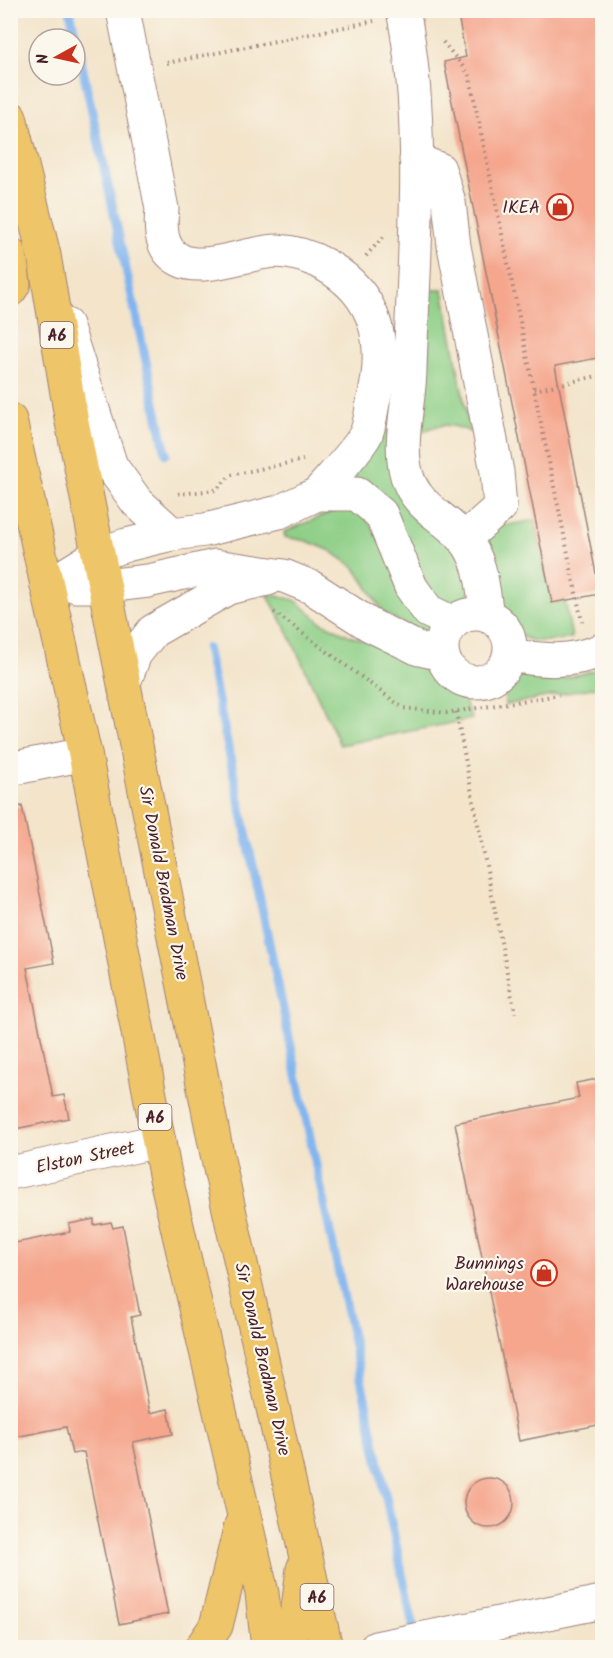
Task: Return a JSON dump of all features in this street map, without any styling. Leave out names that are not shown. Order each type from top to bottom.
[{"type":"main road","name":"Sir Donald Bradman Drive","points":[[10,117],[44,255],[71,417],[125,680],[219,1164],[327,1647]]},
{"type":"main road","points":[[10,254],[14,284],[10,290]]},
{"type":"main road","name":"A6","points":[[10,420],[85,754],[159,1141],[243,1520],[262,1593],[268,1647]]},
{"type":"main road","points":[[201,1647],[216,1626],[243,1520]]},
{"type":"main road","points":[[286,1647],[298,1608],[305,1546]]},
{"type":"street","points":[[123,10],[162,209],[160,230],[167,249],[179,260],[194,265],[278,251],[300,255],[318,261],[347,279],[374,317],[380,344],[379,378],[365,435],[318,494]]},
{"type":"street","points":[[404,13],[412,81],[416,160],[410,384],[404,445],[407,476],[416,495],[430,511],[464,539],[480,568],[487,616]]},
{"type":"street","points":[[416,160],[439,169],[449,202],[454,246],[497,472],[500,507],[464,539]]},
{"type":"street","points":[[44,255],[111,465],[158,501],[172,534]]},
{"type":"street","points":[[47,586],[99,554],[172,534],[206,530],[279,512],[318,494],[357,494],[381,514],[411,586],[428,611],[453,623]]},
{"type":"street","points":[[47,586],[106,586],[148,581],[284,576],[311,587],[370,625],[419,650],[442,654]]},
{"type":"street","points":[[125,680],[135,654],[153,631],[221,577]]},
{"type":"street","points":[[468,614],[487,616],[500,623],[507,632],[510,655],[499,674],[478,683],[456,677],[448,669],[442,654],[443,636],[453,623],[468,614]]},
{"type":"street","points":[[510,655],[544,661],[573,660],[596,653]]},
{"type":"street","points":[[10,769],[85,754]]},
{"type":"street","name":"Elston Street","points":[[10,1173],[159,1141]]},
{"type":"street","points":[[382,1646],[603,1602]]},
{"type":"path","points":[[134,70],[404,13]]},
{"type":"path","points":[[441,39],[469,74],[534,390],[596,653]]},
{"type":"path","points":[[534,390],[603,375]]},
{"type":"path","points":[[158,501],[216,490],[231,475],[309,458]]},
{"type":"path","points":[[271,610],[403,708],[456,712],[561,694]]},
{"type":"path","points":[[456,712],[515,1012]]},
{"type":"green space","points":[[429,290],[443,290],[470,432],[448,425],[428,429],[414,437],[419,390],[427,390]]},
{"type":"green space","points":[[384,430],[395,433],[455,542],[473,607],[441,604],[431,596],[387,497],[375,487],[345,477]]},
{"type":"green space","points":[[339,509],[355,510],[368,521],[440,631],[437,642],[384,613],[355,568],[329,550],[307,541],[285,537],[284,532]]},
{"type":"green space","points":[[535,520],[552,603],[565,601],[572,638],[539,641],[523,637],[511,628],[502,616],[495,600],[482,534],[491,528]]},
{"type":"green space","points":[[267,594],[295,600],[321,622],[350,636],[429,661],[446,671],[460,690],[472,719],[340,745],[287,630]]},
{"type":"green space","points":[[602,668],[602,686],[505,705],[505,685],[508,678],[514,675],[554,681]]},
{"type":"building","points":[[457,10],[603,10],[603,357],[555,366],[600,594],[552,603],[444,62],[466,57]]},
{"type":"building","points":[[22,806],[54,963],[27,968],[53,1097],[64,1095],[69,1118],[10,1130],[10,807]]},
{"type":"building","name":"Bunnings Warehouse","points":[[603,1078],[603,1424],[519,1441],[455,1123],[579,1098],[576,1083]]},
{"type":"building","points":[[94,1219],[94,1225],[111,1222],[113,1228],[123,1226],[140,1315],[131,1317],[150,1413],[168,1409],[173,1434],[133,1442],[168,1614],[119,1624],[84,1452],[72,1454],[66,1427],[10,1438],[10,1244],[70,1232],[69,1224]]},
{"type":"building","points":[[484,1478],[494,1478],[507,1485],[514,1498],[514,1508],[507,1521],[494,1528],[484,1528],[475,1524],[468,1517],[464,1508],[464,1498],[468,1489],[475,1482]]},
{"type":"waterway","points":[[70,10],[166,454]]},
{"type":"waterway","points":[[207,648],[415,1635]]},
{"type":"place","name":"IKEA","points":[[560,207]]},
{"type":"place","name":"Bunnings Warehouse","points":[[544,1273]]}]
